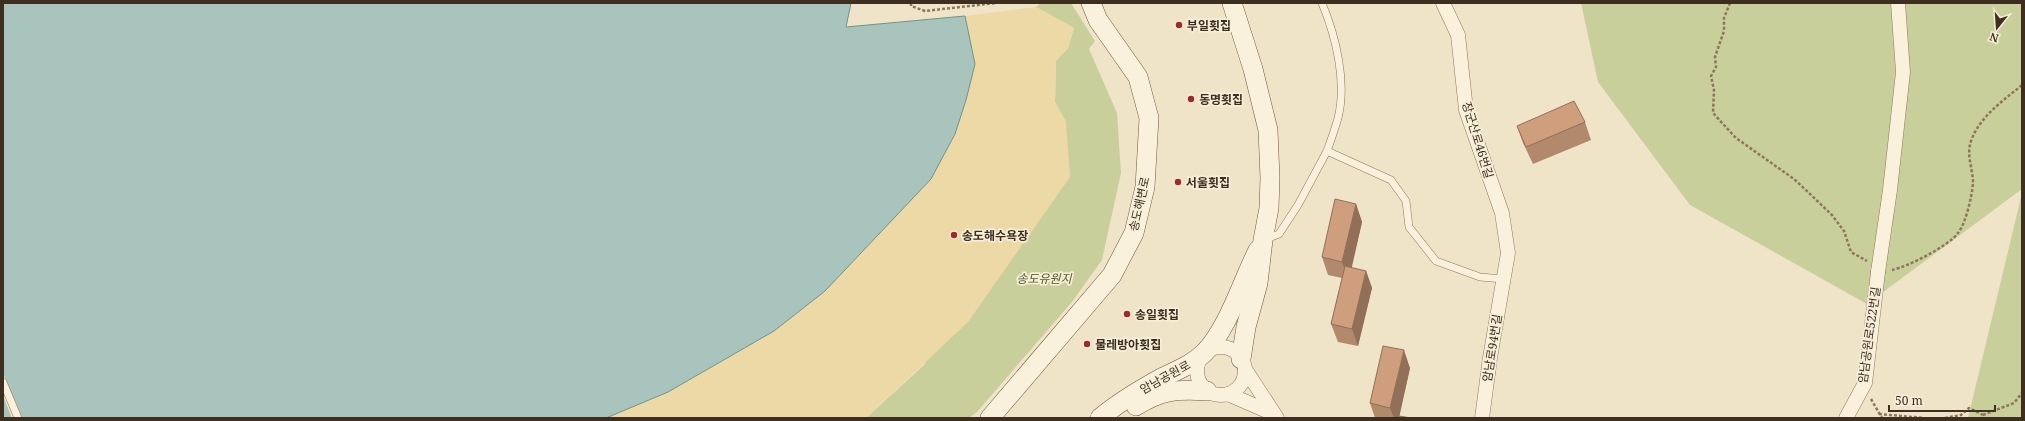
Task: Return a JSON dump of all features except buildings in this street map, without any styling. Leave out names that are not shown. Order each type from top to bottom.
[{"type":"street","name":"송도해변로","points":[[990,418],[1112,275],[1134,233],[1145,188],[1149,118],[1138,77],[1098,20],[1091,3]]},
{"type":"street","name":"암남공원로","points":[[1232,3],[1253,69],[1268,130],[1270,178],[1269,208],[1263,240],[1258,283],[1246,327],[1243,364]]},
{"type":"street","name":"장군산로46번길","points":[[1443,3],[1458,35],[1466,110],[1502,213],[1508,253],[1503,279]]},
{"type":"street","name":"암남공원로522번길","points":[[1846,418],[1864,383],[1890,190],[1903,72],[1898,3]]},
{"type":"street","name":"암남공원로","points":[[1100,418],[1114,406],[1150,384],[1187,366],[1204,353],[1214,341],[1225,323],[1244,278],[1263,240]]},
{"type":"street","name":"암남로94번길","points":[[1482,418],[1503,279]]},
{"type":"street","points":[[1243,364],[1243,380],[1237,389],[1228,394],[1217,395],[1207,391],[1200,383],[1196,373],[1198,362],[1204,353],[1214,348],[1224,347],[1234,351],[1243,364],[1276,416]]},
{"type":"street","name":"암남공원로","points":[[1118,418],[1146,400],[1165,392],[1180,389],[1207,391]]},
{"type":"street","points":[[1228,394],[1276,416]]},
{"type":"lane","points":[[1263,240],[1279,234],[1298,205],[1327,151],[1338,117],[1341,85],[1333,28],[1322,3]]},
{"type":"lane","points":[[1327,151],[1391,180],[1406,201],[1409,227],[1436,261],[1480,277],[1503,279]]},
{"type":"lane","points":[[3,382],[18,418]]},
{"type":"path","points":[[910,3],[911,6],[925,11],[996,3]]},
{"type":"path","points":[[1730,3],[1724,18],[1724,31],[1715,57],[1716,67],[1712,76],[1714,90],[1714,113],[1736,138],[1794,179],[1832,215],[1844,231],[1851,252],[1868,262],[1878,272],[1906,265],[1932,252],[1958,233],[1967,212],[1973,183],[1969,152],[1972,140],[1988,113],[2022,85]]},
{"type":"path","points":[[1945,418],[1961,416],[1969,408],[1984,417],[2014,403],[2022,393]]},
{"type":"path","points":[[1882,418],[1879,414],[1924,418]]},
{"type":"green space","name":"송도유원지","points":[[1041,3],[1071,3],[1095,41],[1089,49],[1117,113],[1121,173],[1102,260],[1072,302],[977,412],[969,418],[866,418],[924,365],[1066,122],[1055,102],[1056,61],[1068,48],[1074,28],[1036,7]]},
{"type":"green space","points":[[1581,3],[2022,3],[2022,189],[1867,304],[1690,205],[1598,82]]},
{"type":"green space","points":[[2022,193],[2022,418],[1968,418]]},
{"type":"sand","name":"송도해수욕장","points":[[1036,7],[1074,28],[1068,48],[1056,61],[1055,102],[1066,122],[1070,177],[968,322],[866,418],[606,418],[668,392],[774,331],[825,291],[966,100],[975,64],[965,16]]},
{"type":"water","points":[[3,3],[851,3],[846,27],[965,16],[975,64],[966,100],[955,134],[931,179],[825,291],[774,331],[668,392],[606,418],[3,418]]},
{"type":"pier","points":[[3,373],[22,418],[12,418],[3,396]]},
{"type":"place","name":"부일횟집","points":[[1179,25]]},
{"type":"place","name":"동명횟집","points":[[1191,99]]},
{"type":"place","name":"서울횟집","points":[[1178,182]]},
{"type":"place","name":"송도해수욕장","points":[[954,235]]},
{"type":"place","name":"송일횟집","points":[[1127,314]]},
{"type":"place","name":"물레방아횟집","points":[[1087,344]]}]
